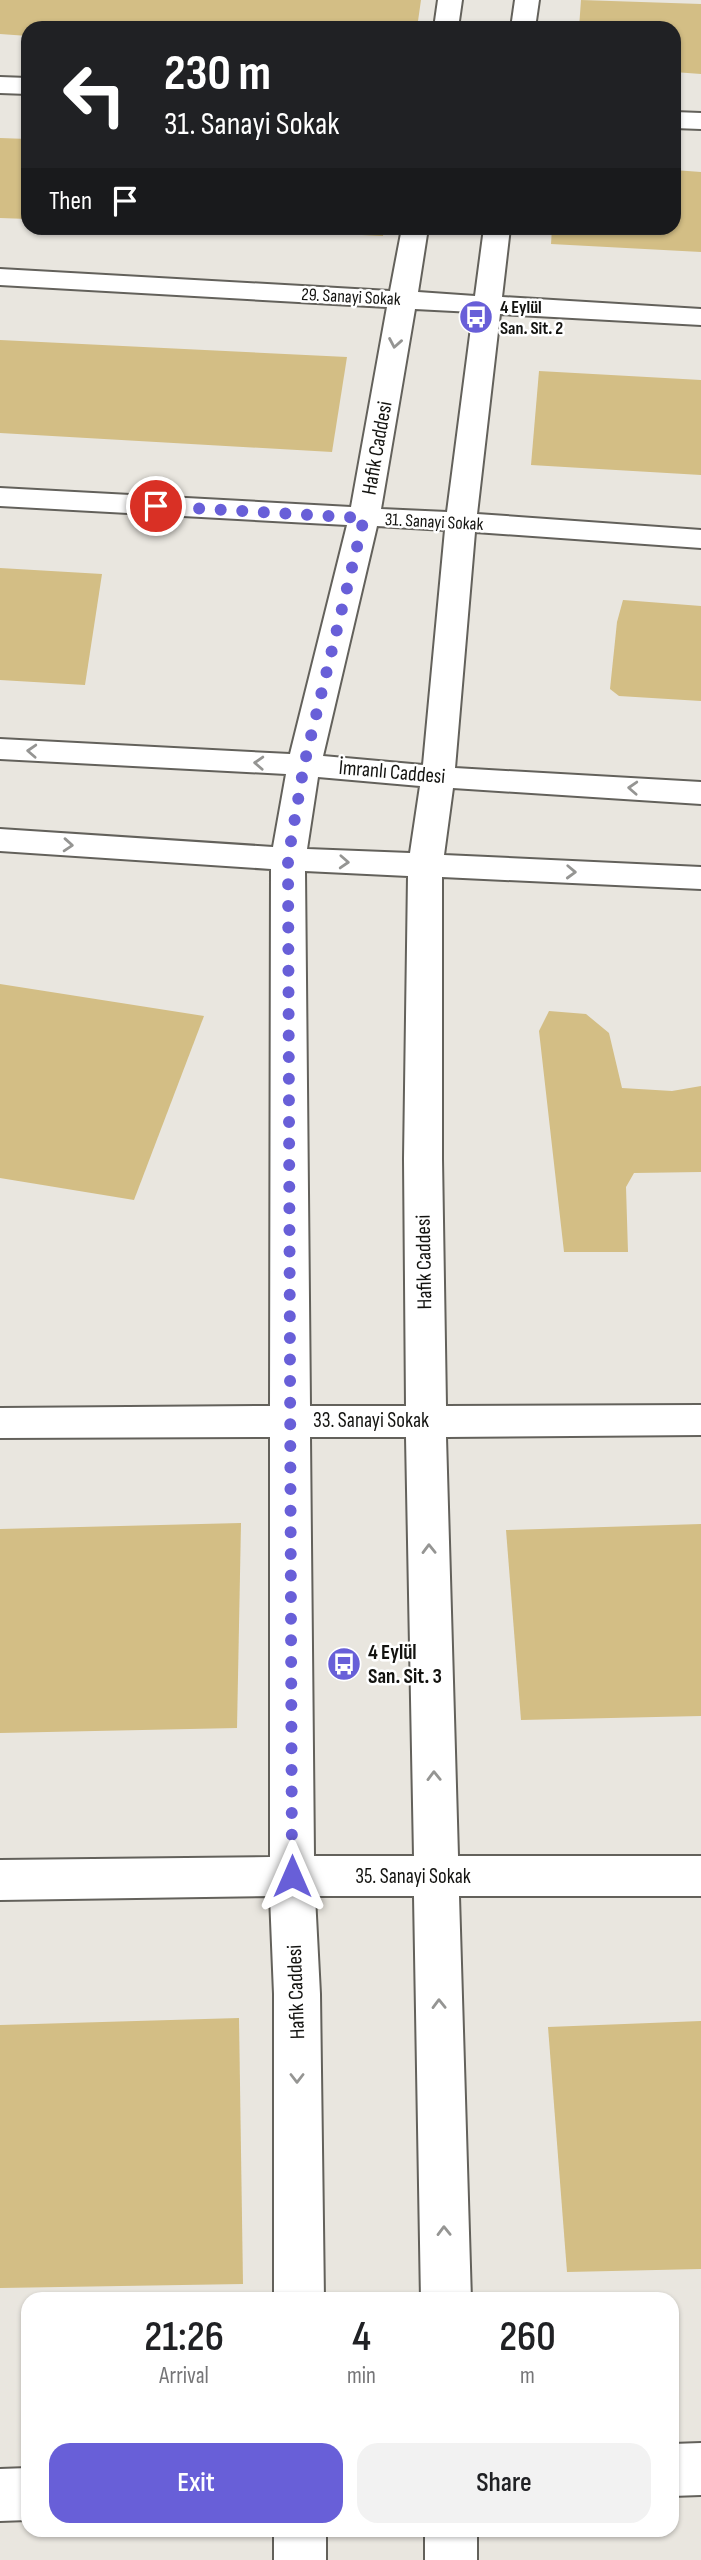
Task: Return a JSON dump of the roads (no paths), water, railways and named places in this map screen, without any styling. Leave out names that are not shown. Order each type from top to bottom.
[{"type":"street","points":[[447,21],[450,0]]},
{"type":"street","points":[[524,21],[527,0]]},
{"type":"street","points":[[0,85],[21,86]]},
{"type":"street","points":[[681,120],[701,121]]},
{"type":"street","name":"Hafik Caddesi","points":[[299,2292],[297,1994],[292,1876],[288,859],[304,765],[364,518],[414,235]]},
{"type":"street","name":"Hafik Caddesi","points":[[446,2292],[426,1420],[423,1158],[425,866],[438,777],[461,522],[496,235]]},
{"type":"street","name":"29. Sanayi Sokak","points":[[0,278],[701,317]]},
{"type":"street","name":"31. Sanayi Sokak","points":[[0,497],[461,522],[701,539]]},
{"type":"street","name":"İmranlı Caddesi","points":[[0,749],[304,765],[438,777],[701,793]]},
{"type":"street","points":[[0,840],[288,859],[701,877]]},
{"type":"street","name":"33. Sanayi Sokak","points":[[0,1423],[701,1420]]},
{"type":"street","name":"35. Sanayi Sokak","points":[[0,1880],[292,1876],[701,1876]]},
{"type":"street","points":[[679,2470],[701,2469]]},
{"type":"street","points":[[0,2495],[21,2494]]},
{"type":"street","points":[[300,2537],[300,2560]]},
{"type":"street","points":[[451,2537],[451,2560]]},
{"type":"place","name":"4 Eylül San. Sit. 2","points":[[476,317]]},
{"type":"place","name":"4 Eylül San. Sit. 3","points":[[344,1664]]}]
